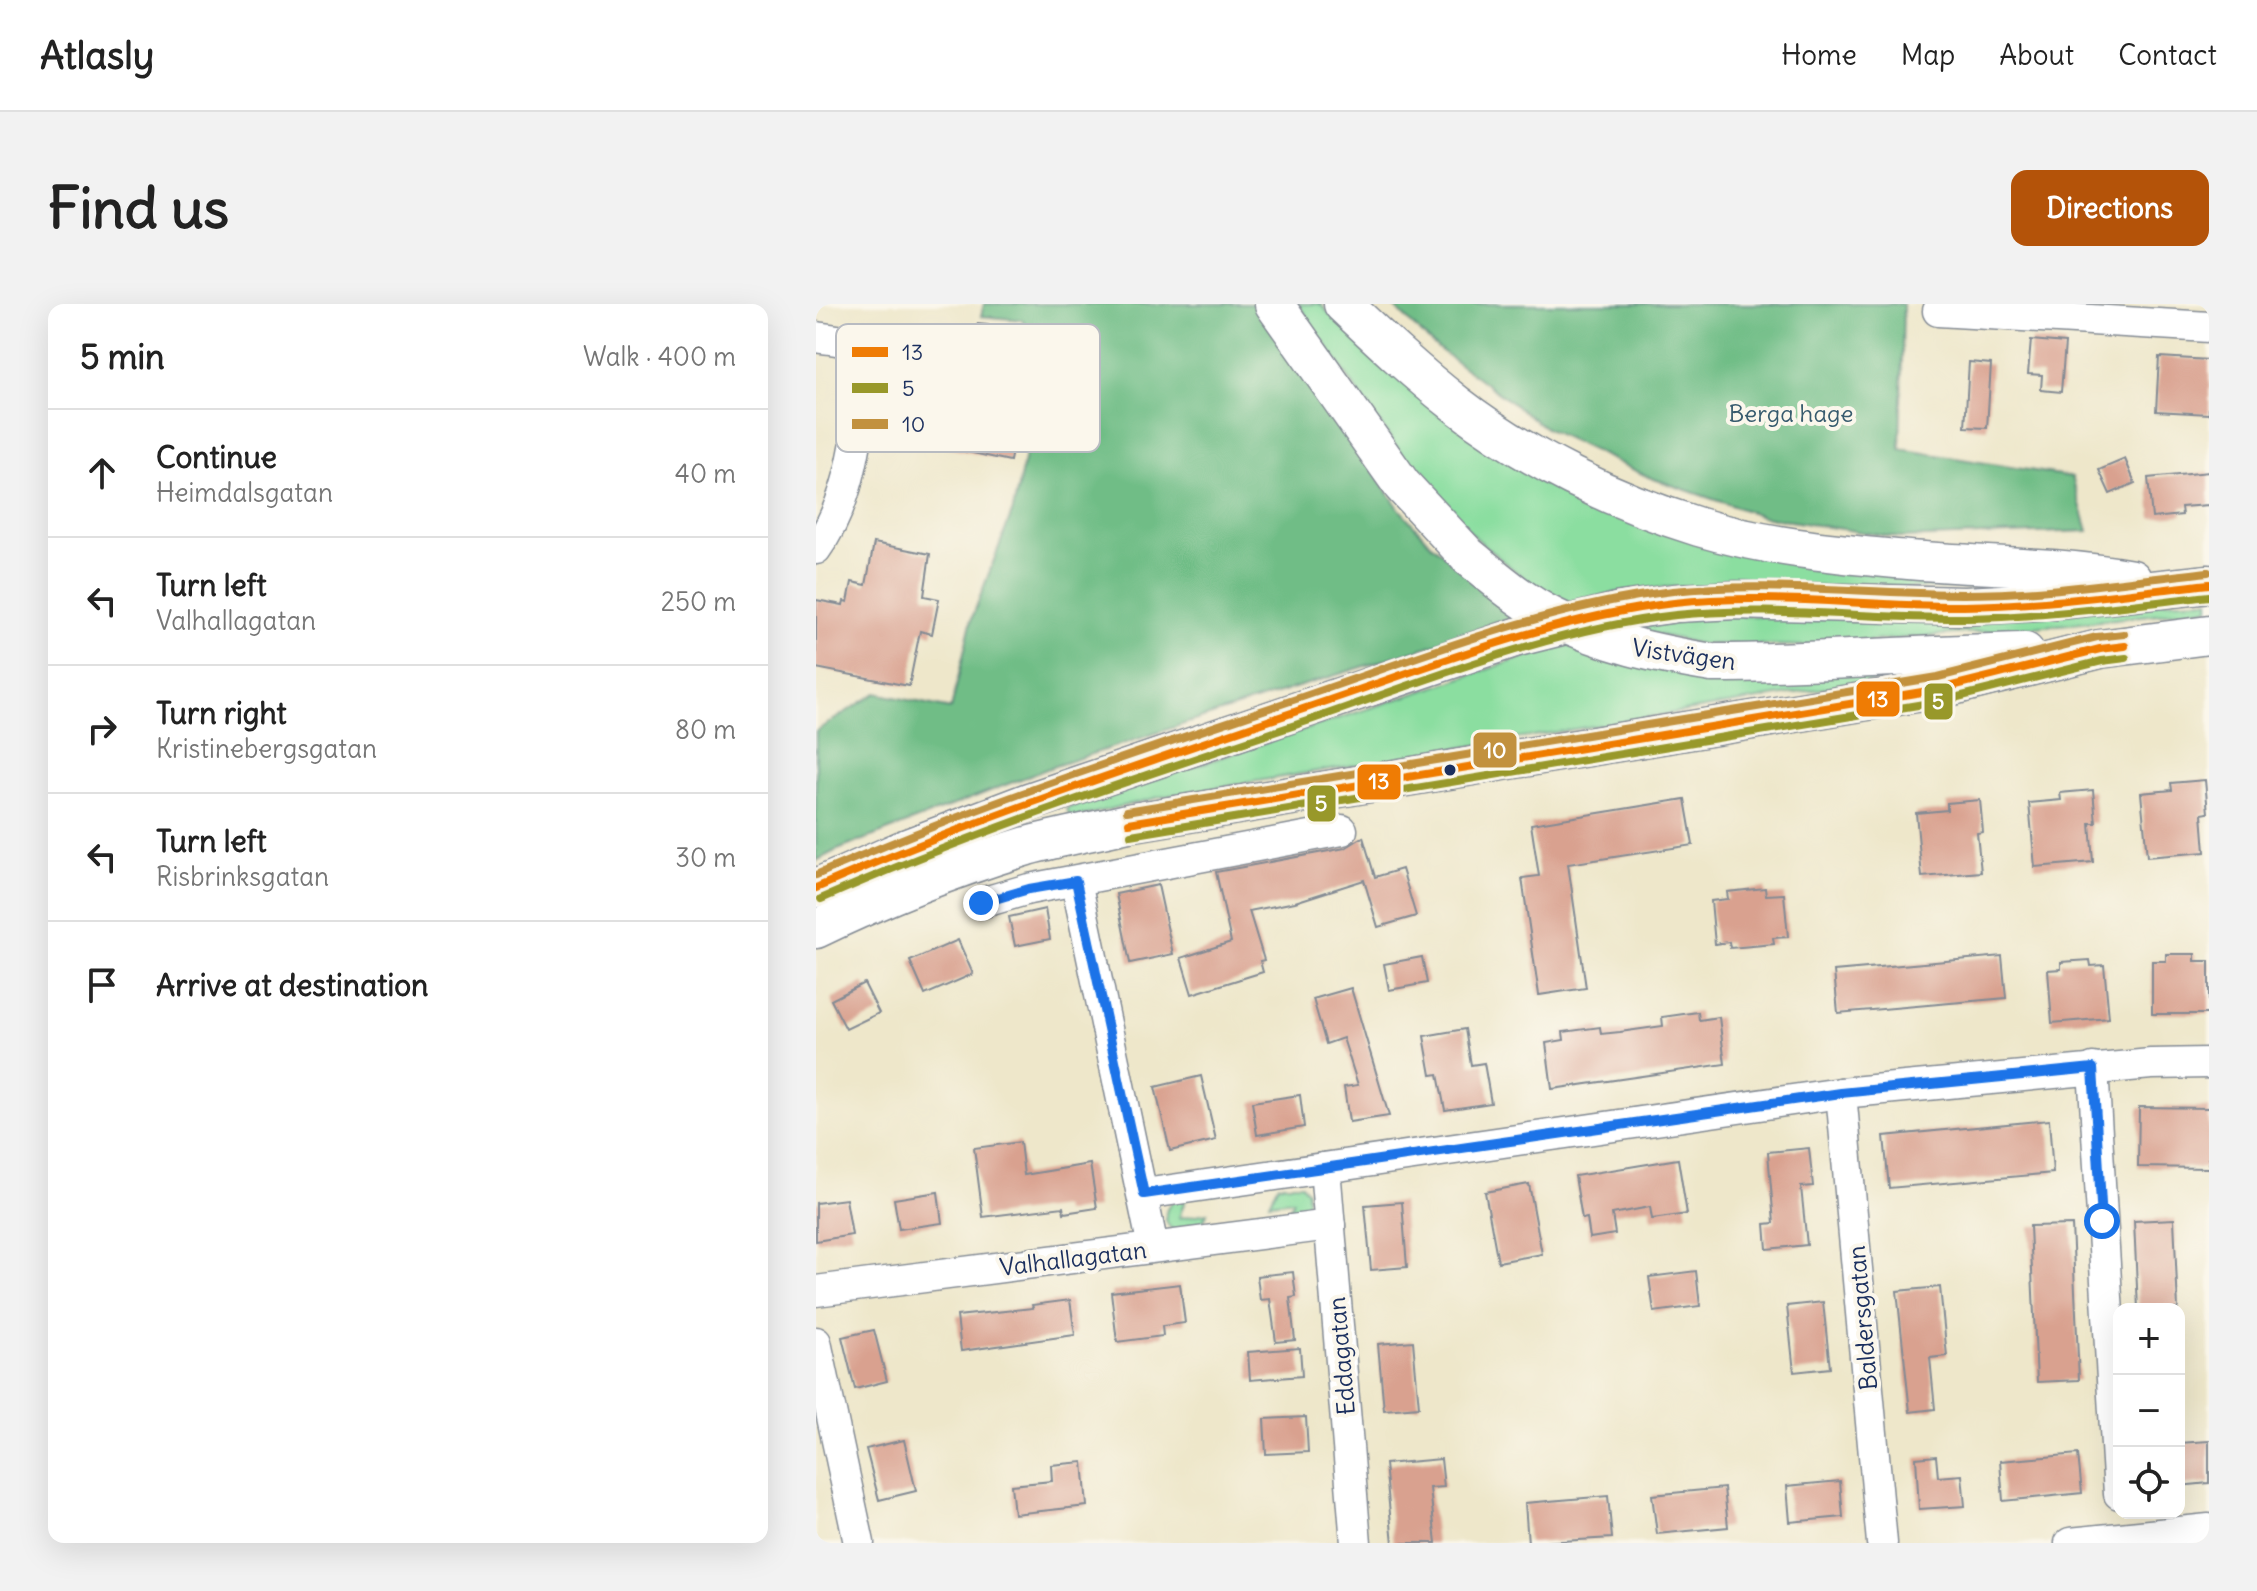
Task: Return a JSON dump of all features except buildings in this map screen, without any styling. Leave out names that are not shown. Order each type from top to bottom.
[{"type":"main road","name":"Vistvägen","points":[[1274,304],[1402,485],[1468,556],[1507,588],[1551,617],[1624,646],[1712,663],[1802,663],[1932,654],[2100,649]]},
{"type":"main road","points":[[1343,304],[1407,365],[1459,407],[1538,458],[1620,498],[1700,527],[1788,547],[1896,559],[2097,573],[2195,586]]},
{"type":"main road","points":[[816,888],[905,849],[1029,802],[1517,637],[1621,611],[1677,603],[1736,600],[1965,606],[2040,602],[2195,586]]},
{"type":"main road","points":[[816,929],[869,904],[971,864],[1029,846],[1128,823],[1246,801],[1940,689],[2100,649],[2209,635]]},
{"type":"street","points":[[1938,311],[2209,327]]},
{"type":"street","points":[[816,337],[836,340]]},
{"type":"street","points":[[816,549],[835,518],[847,484],[853,452]]},
{"type":"street","points":[[981,903],[1029,889],[1342,830]]},
{"type":"street","points":[[1076,881],[1153,1247]]},
{"type":"street","points":[[1144,1194],[1841,1093],[2093,1068],[2209,1063]]},
{"type":"street","points":[[2093,1068],[2116,1447]]},
{"type":"street","name":"Baldersgatan","points":[[1841,1093],[1882,1543]]},
{"type":"street","name":"Eddagatan","points":[[1325,1168],[1356,1543]]},
{"type":"street","name":"Valhallagatan","points":[[816,1291],[1330,1225]]},
{"type":"street","points":[[816,1342],[859,1543]]},
{"type":"street","points":[[2070,1543],[2121,1525],[2176,1538],[2209,1529]]},
{"type":"green space","points":[[984,304],[1254,304],[1401,511],[1431,544],[1524,617],[1052,767],[816,861],[816,731],[876,693],[951,709],[972,618],[1013,510],[1026,452],[1100,452],[1100,324],[1023,324],[1023,320],[981,316]]},
{"type":"green space","points":[[1298,304],[1320,304],[1339,323],[1557,484],[2041,585],[1972,588],[1668,587],[1614,593],[1571,607],[1526,579],[1485,546],[1449,511],[1386,432]]},
{"type":"green space","name":"Berga hage","points":[[1391,304],[1903,304],[1900,449],[2072,477],[2088,531],[1899,538],[1765,517],[1651,478],[1547,429],[1431,343]]},
{"type":"green space","points":[[2209,600],[2209,608],[2081,623],[1813,646],[1700,644],[1620,626],[1662,619]]},
{"type":"green space","points":[[1574,641],[1931,671],[1160,797],[1070,819],[1067,808]]},
{"type":"green space","points":[[1278,1184],[1301,1184],[1307,1191],[1307,1208],[1301,1214],[1286,1219],[1293,1200],[1269,1203]]},
{"type":"green space","points":[[1186,1197],[1179,1218],[1207,1213],[1199,1232],[1179,1232],[1167,1224],[1169,1206]]},
{"type":"transit line","name":"10","points":[[816,875],[936,825],[1058,780],[1441,649],[1579,608],[1626,598],[1709,588],[1993,593],[2208,572]]},
{"type":"transit line","name":"13","points":[[816,888],[1000,814],[1124,770],[1491,645],[1581,620],[1627,610],[1710,600],[1783,599],[1964,606],[2087,598],[2209,584]]},
{"type":"transit line","name":"5","points":[[821,899],[1066,803],[1493,657],[1584,631],[1712,612],[1995,617],[2209,596]]},
{"type":"transit line","name":"10","points":[[1127,811],[1938,677],[2097,637],[2124,634]]},
{"type":"transit line","name":"13","points":[[1129,823],[1940,689],[2100,649],[2125,646]]},
{"type":"transit line","name":"5","points":[[1131,835],[1942,701],[2102,661],[2126,658]]},
{"type":"route","points":[[981,903],[1029,889],[1076,881],[1144,1194],[1841,1093],[2093,1068],[2102,1221]]}]
